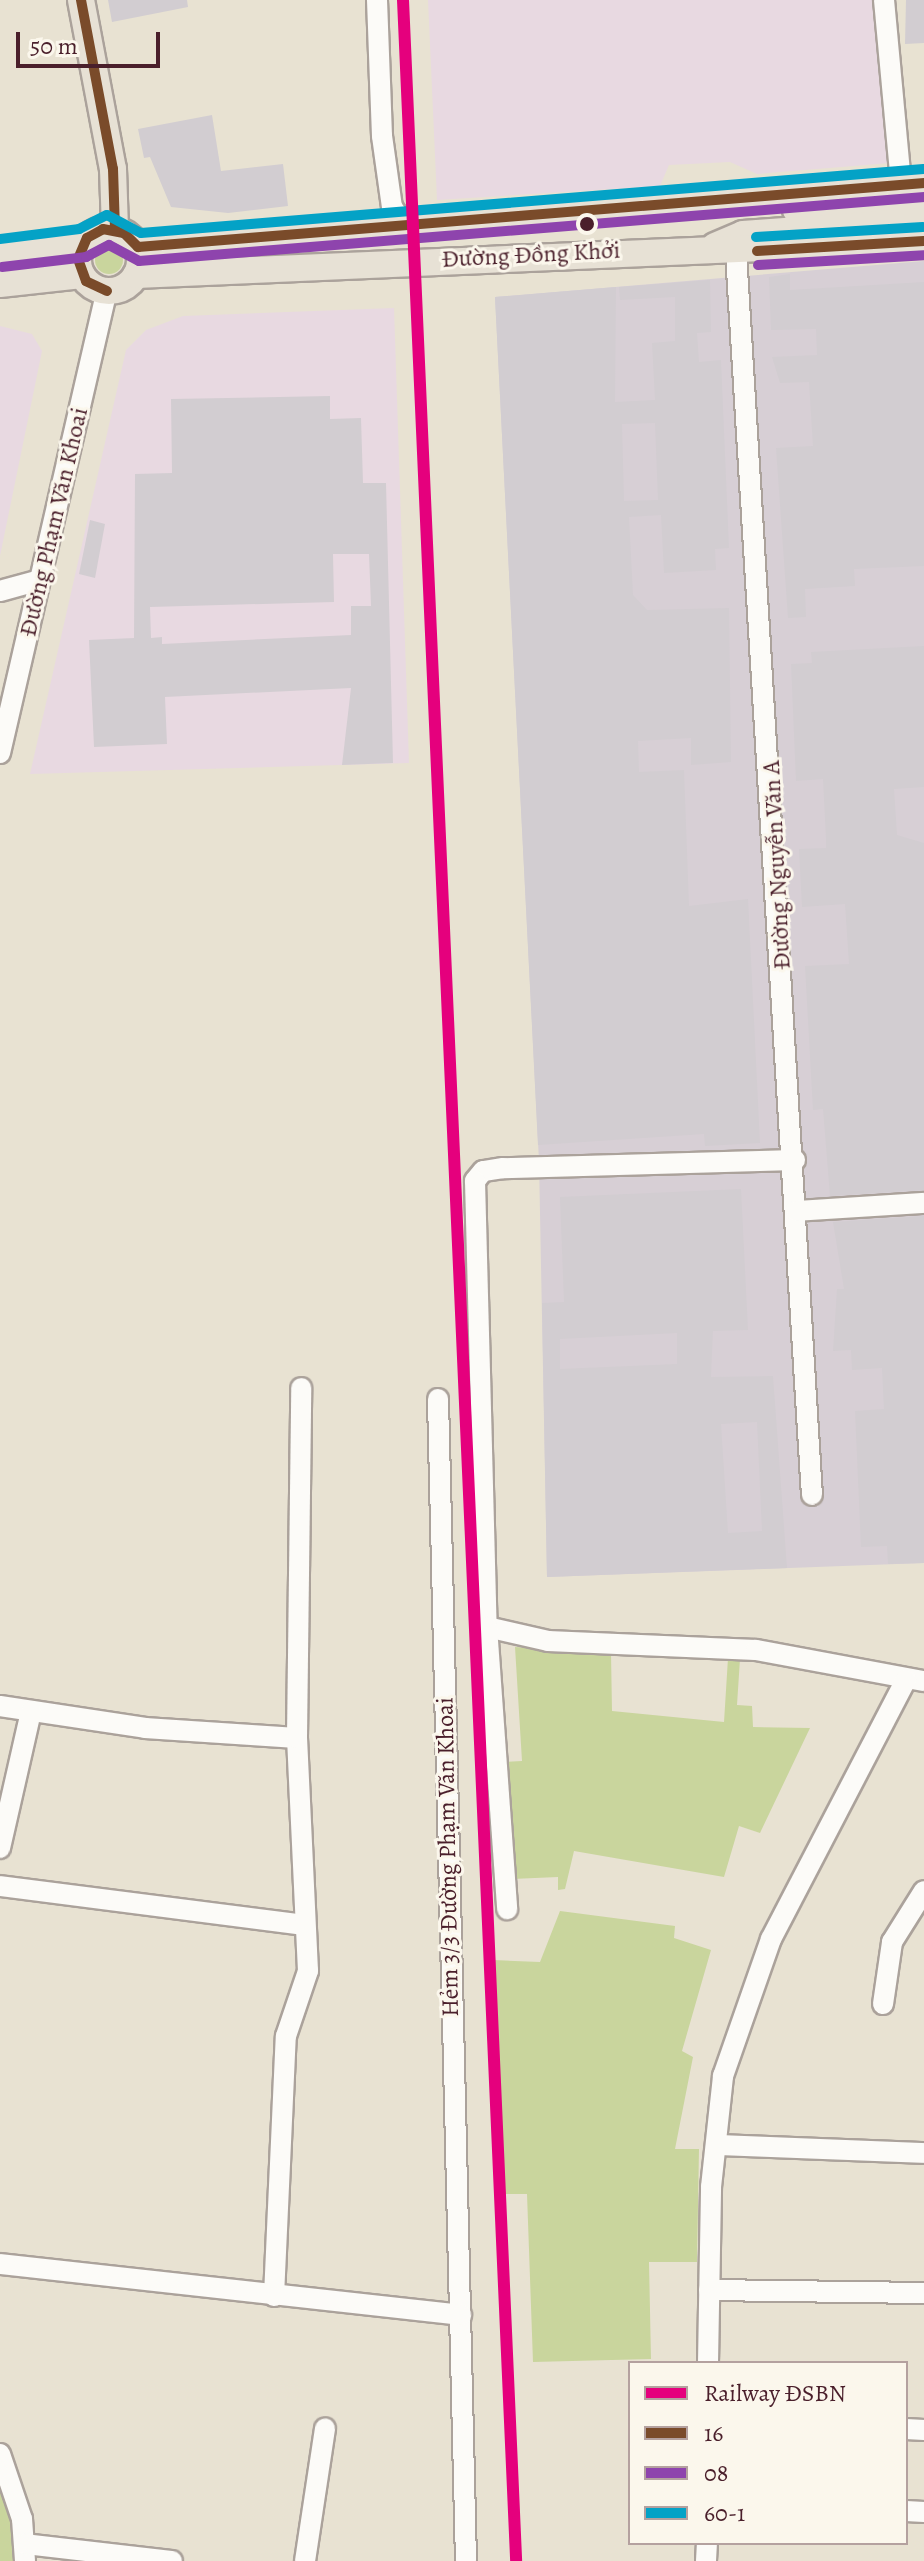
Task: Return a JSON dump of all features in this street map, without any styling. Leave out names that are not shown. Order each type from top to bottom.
[{"type":"main road","points":[[81,0],[113,169],[115,229]]},
{"type":"main road","name":"Đường Đồng Khởi","points":[[138,247],[713,204],[912,184]]},
{"type":"main road","points":[[713,204],[756,213],[924,201]]},
{"type":"main road","points":[[729,244],[924,221]]},
{"type":"main road","points":[[406,227],[409,261]]},
{"type":"main road","points":[[0,253],[83,243],[115,229]]},
{"type":"main road","points":[[0,284],[82,275],[107,291],[136,275],[138,247],[115,229]]},
{"type":"main road","name":"Đường Đồng Khởi","points":[[136,275],[729,244],[924,241]]},
{"type":"main road","points":[[82,275],[83,243]]},
{"type":"street","points":[[377,0],[382,136],[392,207],[406,227]]},
{"type":"street","points":[[884,0],[912,184]]},
{"type":"street","name":"Đường Nguyễn Văn A","points":[[729,244],[795,1160],[812,1495]]},
{"type":"street","name":"Đường Phạm Văn Khoai","points":[[0,753],[107,291]]},
{"type":"street","points":[[0,591],[40,580]]},
{"type":"street","points":[[507,1909],[487,1627],[475,1181],[483,1171],[503,1168],[795,1160]]},
{"type":"street","points":[[796,1211],[924,1203]]},
{"type":"street","points":[[274,2296],[286,2036],[308,1971],[303,1925],[297,1738],[301,1388]]},
{"type":"street","name":"Hẻm 3/3 Đường Phạm Văn Khoai","points":[[438,1399],[466,2561]]},
{"type":"street","points":[[487,1627],[548,1641],[756,1650],[915,1681],[771,1939],[723,2076],[716,2145],[708,2361]]},
{"type":"street","points":[[0,1706],[159,1729],[297,1738]]},
{"type":"street","points":[[0,1848],[31,1711]]},
{"type":"street","points":[[0,1886],[303,1925]]},
{"type":"street","points":[[883,2004],[892,1942],[924,1891]]},
{"type":"street","points":[[716,2145],[924,2153]]},
{"type":"street","points":[[0,2264],[461,2315]]},
{"type":"street","points":[[709,2290],[924,2293]]},
{"type":"street","points":[[305,2561],[325,2428]]},
{"type":"street","points":[[0,2454],[25,2553],[172,2561]]},
{"type":"shaded area","points":[[428,0],[875,0],[890,163],[757,174],[730,162],[669,165],[660,186],[437,200]]},
{"type":"shaded area","points":[[924,261],[924,1563],[547,1577],[539,1161],[495,297]]},
{"type":"shaded area","points":[[394,308],[409,763],[30,774],[126,350],[146,330],[183,316]]},
{"type":"shaded area","points":[[0,326],[32,334],[42,351],[0,556]]},
{"type":"green space","points":[[109,246],[119,250],[123,260],[119,270],[109,274],[99,270],[95,260],[99,250]]},
{"type":"green space","points":[[515,1647],[611,1653],[612,1711],[724,1722],[728,1658],[740,1659],[737,1705],[752,1706],[753,1727],[810,1728],[760,1833],[739,1826],[724,1877],[574,1851],[565,1889],[558,1890],[558,1877],[512,1879],[503,1762],[522,1761]]},
{"type":"green space","points":[[560,1911],[675,1926],[674,1938],[711,1950],[682,2051],[693,2057],[675,2149],[699,2149],[697,2262],[649,2262],[651,2359],[533,2362],[527,2194],[504,2194],[493,1960],[540,1962]]},
{"type":"green space","points":[[0,2481],[12,2521],[14,2561],[0,2561]]},
{"type":"building","points":[[108,0],[187,0],[188,7],[112,22]]},
{"type":"building","points":[[906,0],[924,0],[924,43],[905,44]]},
{"type":"building","points":[[212,115],[221,171],[283,164],[288,206],[228,213],[171,207],[150,157],[144,158],[138,129]]},
{"type":"building","points":[[790,274],[790,290],[924,282],[924,566],[854,569],[855,586],[805,589],[806,617],[788,618],[776,448],[813,446],[809,382],[780,383],[772,357],[817,355],[816,329],[771,330],[769,277]]},
{"type":"building","points":[[710,280],[711,332],[697,333],[699,362],[721,360],[729,548],[715,549],[716,570],[664,573],[661,515],[629,517],[633,595],[647,610],[729,608],[731,762],[691,765],[691,738],[638,741],[639,772],[684,770],[689,906],[748,899],[760,1143],[705,1146],[704,1134],[538,1145],[495,297],[616,287],[615,402],[655,400],[652,343],[675,341],[675,297],[620,300],[619,287]],"holes":[[[655,423],[658,500],[624,501],[622,424]]]},
{"type":"building","points":[[330,396],[330,419],[361,418],[363,483],[386,483],[393,763],[342,765],[351,688],[165,697],[167,744],[94,747],[89,640],[134,638],[135,474],[172,473],[171,399]],"holes":[[[333,554],[369,554],[371,606],[351,606],[351,635],[162,644],[162,637],[151,638],[150,607],[334,602]]]},
{"type":"building","points":[[90,520],[105,524],[95,578],[79,574]]},
{"type":"building","points":[[924,646],[924,787],[894,789],[897,835],[924,843],[924,1190],[830,1196],[823,1109],[813,1110],[805,966],[849,964],[845,904],[802,907],[799,849],[826,848],[826,839],[823,779],[796,781],[791,664],[812,663],[811,652]]},
{"type":"building","points":[[741,1189],[748,1330],[713,1331],[711,1377],[773,1376],[787,1568],[547,1577],[542,1303],[564,1302],[560,1197]],"holes":[[[677,1333],[677,1364],[560,1369],[560,1339]],[[757,1422],[762,1531],[728,1533],[721,1424]]]},
{"type":"building","points":[[924,1216],[924,1563],[888,1564],[887,1546],[861,1547],[855,1411],[884,1409],[882,1368],[852,1370],[851,1350],[833,1351],[837,1289],[844,1289],[833,1222]]},
{"type":"rail line","name":"ĐSBN","points":[[403,0],[516,2561]]},
{"type":"transit line","name":"16","points":[[81,0],[113,169],[115,229]]},
{"type":"transit line","name":"60-1","points":[[0,239],[79,229],[107,215],[141,233],[923,169]]},
{"type":"transit line","name":"16","points":[[107,291],[86,281],[78,259],[87,238],[103,229],[124,233],[138,247],[924,183]]},
{"type":"transit line","name":"08","points":[[2,267],[86,257],[109,245],[139,261],[924,197]]},
{"type":"transit line","name":"60-1","points":[[756,237],[923,227]]},
{"type":"transit line","name":"16","points":[[757,251],[924,241]]},
{"type":"transit line","name":"08","points":[[758,265],[924,255]]}]
